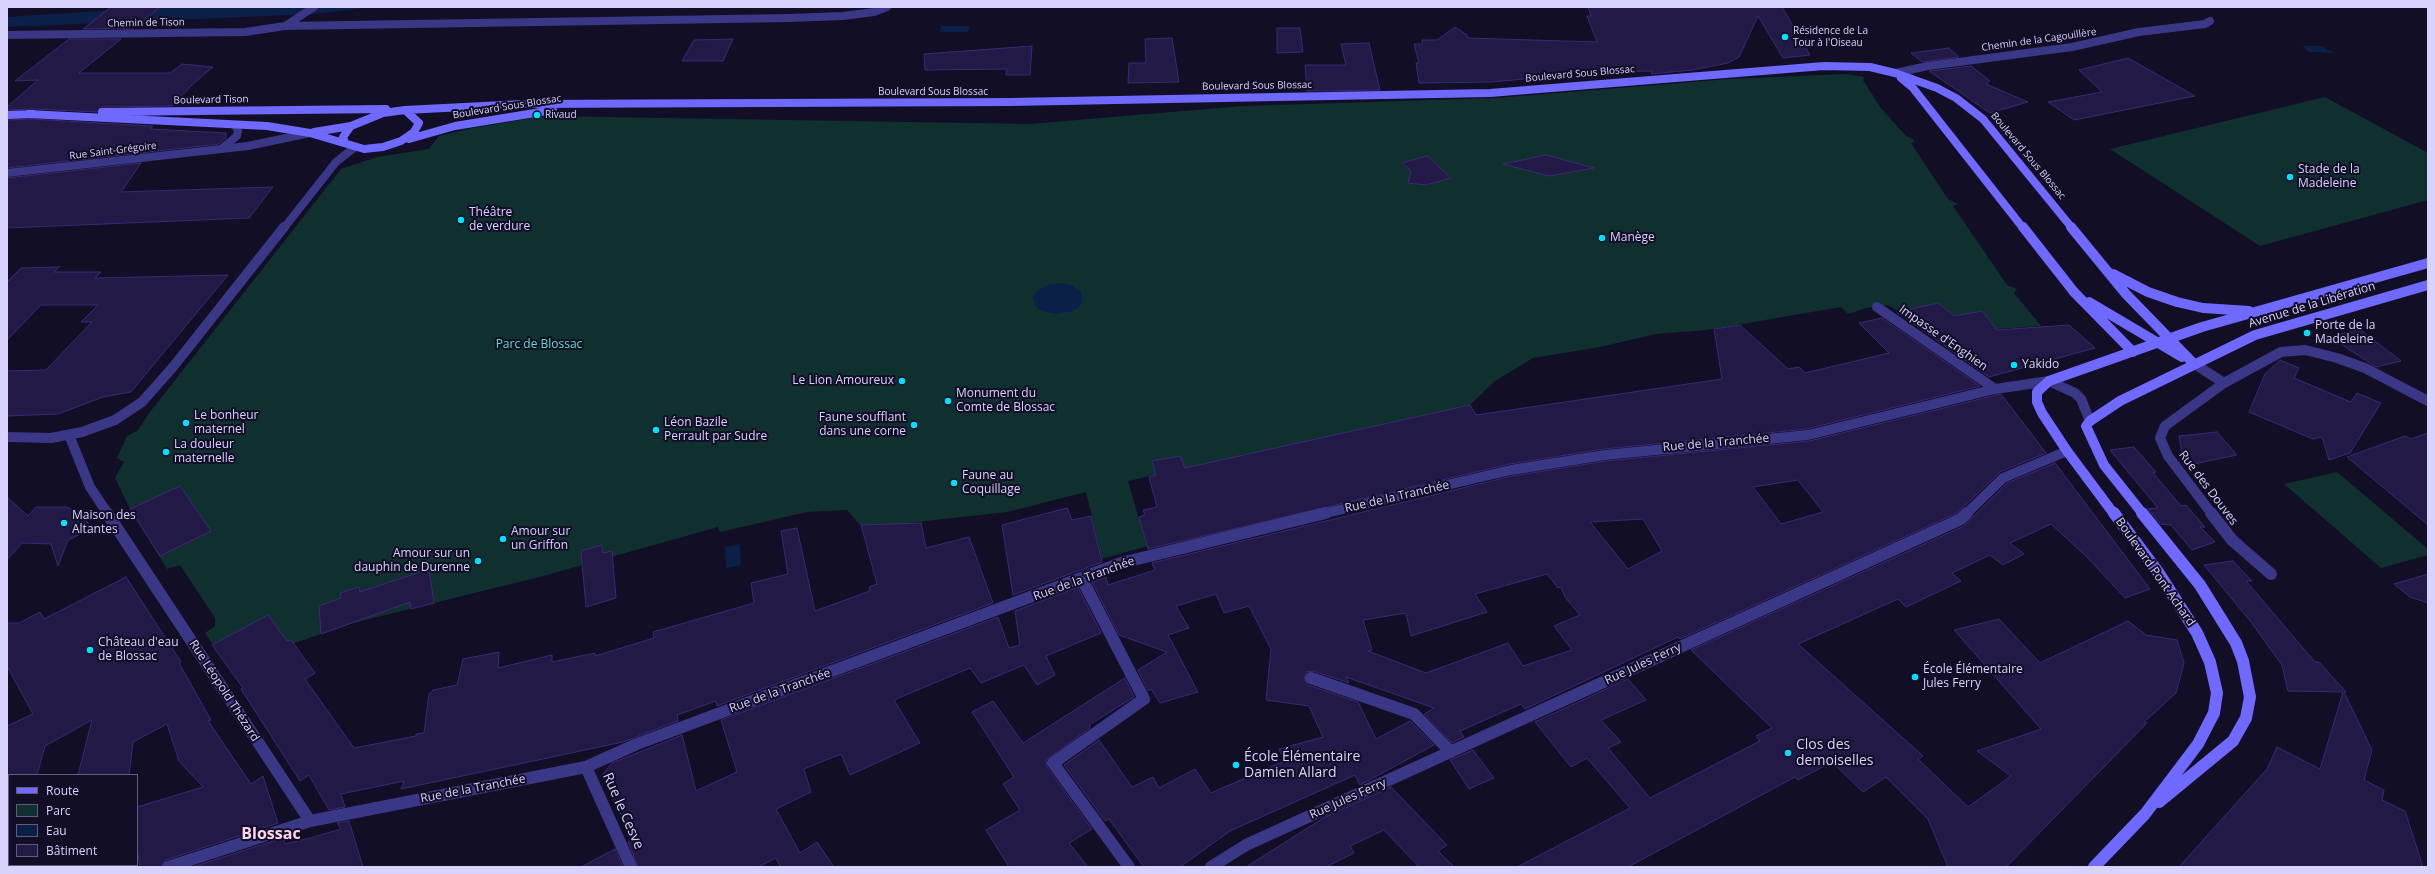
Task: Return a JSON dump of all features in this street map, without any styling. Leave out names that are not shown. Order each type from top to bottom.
[{"type":"main road","name":"Boulevard Sous Blossac","points":[[310,133],[351,126],[365,119],[396,110],[523,104],[617,105],[1010,102],[1490,93],[1824,66],[1856,66],[1895,73],[1943,91],[1971,108],[1983,119],[2126,294],[2193,363]]},
{"type":"main road","name":"Boulevard Sous Blossac","points":[[1895,73],[1913,88],[2074,292],[2133,352]]},
{"type":"main road","name":"Boulevard Sous Blossac","points":[[345,143],[354,148],[377,148],[455,126],[491,119],[550,110],[617,105]]},
{"type":"main road","name":"Boulevard Tison","points":[[7,115],[145,111],[396,110]]},
{"type":"main road","name":"Boulevard Sous Blossac","points":[[401,141],[411,135],[418,126],[416,118],[405,110]]},
{"type":"main road","name":"Boulevard Tison","points":[[28,114],[267,126],[310,133],[345,143]]},
{"type":"main road","points":[[345,143],[345,133],[351,126]]},
{"type":"main road","name":"Avenue de la Libération","points":[[2133,352],[2257,311],[2428,263]]},
{"type":"main road","name":"Boulevard Sous Blossac","points":[[2104,267],[2128,283],[2177,302],[2203,308],[2257,311]]},
{"type":"main road","name":"Avenue de la Libération","points":[[2090,420],[2120,401],[2193,363],[2255,335],[2428,285]]},
{"type":"main road","name":"Boulevard Sous Blossac","points":[[2074,292],[2193,363]]},
{"type":"main road","points":[[2049,381],[2133,352]]},
{"type":"main road","name":"Boulevard Pont Achard","points":[[2049,381],[2037,392],[2037,402],[2042,413],[2067,451],[2158,572],[2197,633],[2210,662],[2217,693],[2214,713],[2198,744],[2145,814]]},
{"type":"main road","name":"Boulevard Pont Achard","points":[[2090,420],[2086,426],[2104,465],[2200,585],[2236,643],[2243,661],[2250,696],[2246,718],[2233,741],[2145,814],[2094,867]]},
{"type":"street","name":"Chemin de Tison","points":[[285,26],[307,14],[314,7]]},
{"type":"street","name":"Chemin de Tison","points":[[7,35],[245,32],[285,26],[401,23],[570,23],[789,18],[843,16],[874,12],[887,7]]},
{"type":"street","name":"Chemin de la Cagouillère","points":[[1895,73],[1936,65],[2060,47],[2072,47],[2139,32],[2205,24],[2210,21]]},
{"type":"street","points":[[221,149],[237,136],[238,131],[235,125]]},
{"type":"street","name":"Rue Saint-Grégoire","points":[[7,173],[253,145],[310,133]]},
{"type":"street","points":[[7,437],[51,438],[69,435],[115,420],[149,396],[336,162],[354,148]]},
{"type":"street","name":"Impasse d'Enghien","points":[[1877,307],[1995,389]]},
{"type":"street","name":"Rue des Douves","points":[[2271,574],[2227,534],[2168,456],[2160,438],[2165,426],[2224,383],[2281,352],[2305,350],[2365,368],[2428,402]]},
{"type":"street","points":[[2193,363],[2224,383]]},
{"type":"street","name":"Rue de la Tranchée","points":[[174,866],[310,821],[586,767],[637,744],[1082,579],[1121,563],[1511,470],[1682,446],[1808,435],[1995,389],[2049,381]]},
{"type":"street","name":"Boulevard Pont Achard","points":[[2049,381],[2075,393],[2081,399],[2090,420]]},
{"type":"street","name":"Rue Léopold Thézard","points":[[69,435],[90,487],[310,821]]},
{"type":"street","name":"Rue Jules Ferry","points":[[1211,867],[1246,845],[1961,519],[2002,478],[2067,451]]},
{"type":"street","points":[[1082,579],[1144,699],[1098,729],[1053,763],[1129,867]]},
{"type":"street","points":[[1311,678],[1414,714],[1451,752]]},
{"type":"street","name":"Rue le Cesve","points":[[586,767],[631,867]]},
{"type":"green space","name":"Parc de Blossac","points":[[1846,74],[1864,77],[1863,80],[1880,107],[1906,136],[1913,139],[1914,142],[1911,143],[1948,199],[1958,204],[1953,206],[2007,285],[2017,289],[2014,293],[2041,326],[1996,329],[1982,311],[1953,316],[1938,303],[1899,312],[1888,305],[1866,308],[1848,314],[1841,307],[1707,330],[1656,334],[1600,347],[1533,358],[1495,381],[1470,405],[1128,481],[1147,546],[1102,559],[1086,492],[1007,512],[889,525],[861,526],[847,510],[807,512],[720,532],[718,527],[543,576],[353,623],[228,666],[205,633],[215,626],[215,618],[180,565],[167,569],[130,509],[115,478],[124,462],[117,458],[127,436],[138,430],[150,412],[341,169],[377,157],[429,149],[439,136],[473,128],[545,116],[1030,124],[1243,106],[1496,98],[1729,79]]},
{"type":"green space","name":"Stade de la Madeleine","points":[[2325,97],[2428,153],[2428,200],[2260,246],[2110,149]]},
{"type":"green space","points":[[2337,472],[2428,549],[2428,555],[2381,568],[2284,484]]},
{"type":"water","points":[[162,7],[374,7],[314,14],[7,27],[7,17]]},
{"type":"water","points":[[941,26],[970,26],[968,32],[940,32]]},
{"type":"water","points":[[2302,46],[2322,46],[2334,53],[2309,52]]},
{"type":"water","points":[[1060,283],[1071,285],[1082,292],[1082,302],[1079,307],[1073,311],[1057,314],[1041,311],[1036,307],[1033,296],[1038,290],[1048,285]]},
{"type":"water","points":[[740,544],[741,565],[726,568],[725,547]]},
{"type":"building","points":[[111,7],[160,7],[134,28],[83,29]]},
{"type":"building","points":[[1588,7],[1782,7],[1810,55],[1783,58],[1758,16],[1739,57],[1728,63],[1692,70],[1651,74],[1652,71],[1563,72],[1564,75],[1558,76],[1491,82],[1419,83],[1416,63],[1419,63],[1414,44],[1423,44],[1422,40],[1437,40],[1455,27],[1467,35],[1468,38],[1597,42],[1587,16],[1591,16]]},
{"type":"building","points":[[1277,28],[1300,28],[1303,52],[1277,53]]},
{"type":"building","points":[[1172,38],[1179,82],[1128,83],[1129,63],[1146,63],[1145,39]]},
{"type":"building","points":[[69,39],[121,39],[79,73],[170,73],[182,64],[213,67],[194,83],[172,106],[102,107],[97,112],[34,109],[7,110],[7,107],[38,80],[15,81]]},
{"type":"building","points":[[733,39],[723,61],[682,61],[694,40]]},
{"type":"building","points":[[1369,43],[1380,90],[1307,91],[1305,65],[1346,65],[1341,44]]},
{"type":"building","points":[[1032,46],[1030,75],[1006,75],[1007,69],[925,70],[924,54]]},
{"type":"building","points":[[1949,48],[1959,57],[1922,62],[1911,53]]},
{"type":"building","points":[[2128,58],[2195,96],[2074,120],[2048,102],[2102,92],[2079,70]]},
{"type":"building","points":[[1971,66],[1990,81],[1986,84],[2028,102],[1990,113],[1929,71]]},
{"type":"building","points":[[31,119],[153,126],[150,129],[226,133],[226,138],[219,144],[7,168],[7,120]]},
{"type":"building","points":[[1546,155],[1594,168],[1549,176],[1503,164]]},
{"type":"building","points":[[1427,156],[1451,178],[1426,185],[1408,183],[1411,171],[1402,163]]},
{"type":"building","points":[[141,163],[121,192],[273,187],[249,218],[7,228],[7,178]]},
{"type":"building","points":[[59,267],[54,272],[101,272],[95,278],[228,275],[131,392],[103,397],[58,414],[7,416],[7,371],[46,370],[92,322],[81,322],[98,305],[41,305],[7,340],[7,282],[21,268]]},
{"type":"building","points":[[1938,303],[1954,316],[1982,311],[1997,330],[2069,325],[2095,348],[1989,377],[1897,312]]},
{"type":"building","points":[[1882,318],[1980,386],[1807,429],[1604,449],[1510,464],[1148,549],[1139,517],[1145,515],[1143,510],[1157,507],[1149,477],[1156,475],[1152,461],[1180,456],[1185,468],[1470,405],[1476,415],[1722,379],[1714,329],[1740,325],[1788,369],[1799,367],[1805,373],[1889,353],[1859,323]]},
{"type":"building","points":[[2359,329],[2401,361],[2376,367],[2330,337]]},
{"type":"building","points":[[2280,360],[2299,368],[2294,378],[2351,402],[2357,393],[2381,403],[2350,453],[2329,460],[2322,437],[2313,439],[2249,412],[2265,374]]},
{"type":"building","points":[[2001,394],[2046,453],[2000,472],[1957,513],[1680,639],[1678,637],[1525,709],[1521,704],[1460,731],[1464,737],[1452,743],[1424,714],[1434,708],[1346,677],[1349,683],[1313,671],[1306,672],[1304,679],[1308,685],[1358,702],[1376,739],[1410,721],[1434,745],[1360,785],[1355,775],[1230,831],[1180,867],[1144,867],[1109,819],[1105,821],[1064,765],[1099,740],[1132,787],[1153,777],[1159,788],[1195,769],[1211,793],[1284,761],[1279,749],[1323,737],[1309,706],[1266,700],[1271,649],[1249,606],[1224,613],[1216,594],[1176,606],[1189,628],[1168,635],[1198,692],[1160,703],[1151,689],[1148,691],[1138,670],[1167,652],[1119,635],[1092,582],[1106,577],[1108,585],[1155,570],[1152,563],[1512,476],[1606,461],[1809,441]],"holes":[[[1798,480],[1823,512],[1781,524],[1753,487]],[[1643,519],[1662,551],[1628,569],[1590,522]],[[1547,574],[1558,588],[1561,587],[1565,597],[1580,615],[1554,626],[1572,650],[1523,666],[1508,643],[1426,673],[1368,651],[1372,650],[1363,620],[1406,613],[1411,636],[1487,612],[1475,594]]]},
{"type":"building","points":[[2217,432],[2237,455],[2184,466],[2179,436]]},
{"type":"building","points":[[2428,433],[2428,525],[2347,457],[2405,436],[2411,439]]},
{"type":"building","points":[[2134,447],[2156,472],[2153,473],[2181,506],[2186,505],[2205,527],[2200,527],[2215,542],[2192,550],[2171,525],[2160,524],[2148,509],[2158,508],[2110,450]]},
{"type":"building","points":[[2055,463],[2150,589],[2125,598],[2086,556],[2051,524],[2010,543],[2024,554],[2003,565],[1990,555],[1952,573],[1961,581],[1906,607],[1898,599],[1798,644],[1923,756],[1918,759],[1968,807],[2011,776],[1977,751],[2041,729],[1954,630],[1999,619],[2040,663],[2128,621],[2146,635],[2177,640],[2184,663],[2176,693],[2144,722],[2147,723],[2006,867],[1948,867],[1928,819],[1886,777],[1863,792],[1832,762],[1798,780],[1795,777],[1628,867],[1517,867],[1630,808],[1587,758],[1571,767],[1535,722],[1628,679],[1646,700],[1601,720],[1621,742],[1608,748],[1650,798],[1760,741],[1756,736],[1772,728],[1691,650],[1964,526],[2007,483]]},
{"type":"building","points":[[180,486],[211,531],[160,556],[130,509]]},
{"type":"building","points":[[7,497],[28,516],[36,507],[67,507],[84,516],[91,529],[68,540],[58,566],[51,544],[22,543],[7,560]]},
{"type":"building","points":[[1067,508],[1072,520],[1091,516],[1102,562],[1013,595],[1002,525]]},
{"type":"building","points":[[921,523],[926,548],[969,537],[993,603],[717,706],[716,701],[677,715],[678,721],[623,742],[401,789],[404,781],[341,794],[345,807],[329,810],[309,775],[300,781],[241,689],[243,688],[212,645],[268,615],[287,641],[291,640],[315,673],[305,679],[354,748],[416,736],[416,734],[424,733],[429,694],[433,690],[457,685],[463,659],[499,652],[498,668],[552,655],[552,662],[595,653],[595,656],[654,638],[653,632],[754,603],[751,583],[788,574],[781,531],[797,528],[815,611],[870,591],[869,587],[877,584],[861,525]]},
{"type":"building","points":[[602,545],[603,553],[612,551],[616,598],[586,607],[581,551]]},
{"type":"building","points":[[2233,561],[2252,581],[2246,581],[2315,662],[2319,662],[2346,692],[2344,692],[2372,750],[2364,780],[2384,790],[2382,800],[2405,811],[2423,867],[2179,867],[2267,769],[2277,747],[2320,769],[2343,692],[2288,691],[2282,665],[2251,622],[2204,565]]},
{"type":"building","points":[[429,569],[434,603],[411,609],[410,602],[321,634],[319,606],[341,598],[340,593],[359,587],[360,592]]},
{"type":"building","points":[[2428,574],[2428,603],[2410,597],[2394,584]]},
{"type":"building","points":[[126,577],[181,662],[179,663],[211,720],[208,721],[251,784],[263,776],[278,823],[166,860],[161,867],[140,867],[138,855],[138,807],[203,787],[179,761],[167,724],[133,742],[129,774],[78,774],[92,720],[45,746],[37,774],[7,775],[7,726],[33,714],[7,666],[7,623],[19,623],[40,612],[44,619]]},
{"type":"building","points":[[1078,587],[1101,633],[1046,656],[1055,675],[1037,685],[1024,665],[981,683],[970,668],[894,700],[920,743],[850,775],[841,754],[804,769],[811,792],[776,809],[800,853],[817,842],[834,867],[778,867],[780,866],[776,858],[758,867],[638,867],[628,842],[633,839],[602,775],[612,763],[682,735],[696,791],[737,772],[721,720],[998,617],[1009,648],[1020,645],[1015,611]]},
{"type":"building","points":[[1125,678],[1134,697],[1089,725],[1090,728],[1046,760],[1047,767],[1092,829],[1069,843],[1088,867],[1009,867],[986,830],[1020,810],[1003,784],[1014,777],[972,712],[993,701],[1023,743]]},
{"type":"building","points":[[1473,750],[1494,778],[1469,789],[1450,760]]},
{"type":"building","points":[[1391,787],[1447,845],[1438,851],[1454,867],[1419,867],[1384,830],[1350,846],[1354,853],[1326,867],[1246,867],[1325,817]]},
{"type":"building","points":[[349,821],[363,867],[192,867],[283,838],[285,844],[341,829],[337,823]]},
{"type":"building","points":[[615,849],[623,867],[581,867]]},
{"type":"place","name":"Résidence de La Tour à l'Oiseau","points":[[1785,37]]},
{"type":"place","name":"Rivaud","points":[[537,115]]},
{"type":"place","name":"Stade de la Madeleine","points":[[2290,177]]},
{"type":"place","name":"Théâtre de verdure","points":[[461,220]]},
{"type":"place","name":"Manège","points":[[1602,238]]},
{"type":"place","name":"Porte de la Madeleine","points":[[2307,333]]},
{"type":"place","name":"Yakido","points":[[2014,365]]},
{"type":"place","name":"Le Lion Amoureux","points":[[902,381]]},
{"type":"place","name":"Monument du Comte de Blossac","points":[[948,401]]},
{"type":"place","name":"Le bonheur maternel","points":[[186,423]]},
{"type":"place","name":"Faune soufflant dans une corne","points":[[914,425]]},
{"type":"place","name":"Léon Bazile Perrault par Sudre","points":[[656,430]]},
{"type":"place","name":"La douleur maternelle","points":[[166,452]]},
{"type":"place","name":"Faune au Coquillage","points":[[954,483]]},
{"type":"place","name":"Maison des Altantes","points":[[64,523]]},
{"type":"place","name":"Amour sur un Griffon","points":[[503,539]]},
{"type":"place","name":"Amour sur un dauphin de Durenne","points":[[478,561]]},
{"type":"place","name":"Château d'eau de Blossac","points":[[90,650]]},
{"type":"place","name":"École Élémentaire Jules Ferry","points":[[1915,677]]},
{"type":"place","name":"Clos des demoiselles","points":[[1788,753]]},
{"type":"place","name":"École Élémentaire Damien Allard","points":[[1236,765]]},
{"type":"district","name":"Blossac","points":[[271,834]]}]
